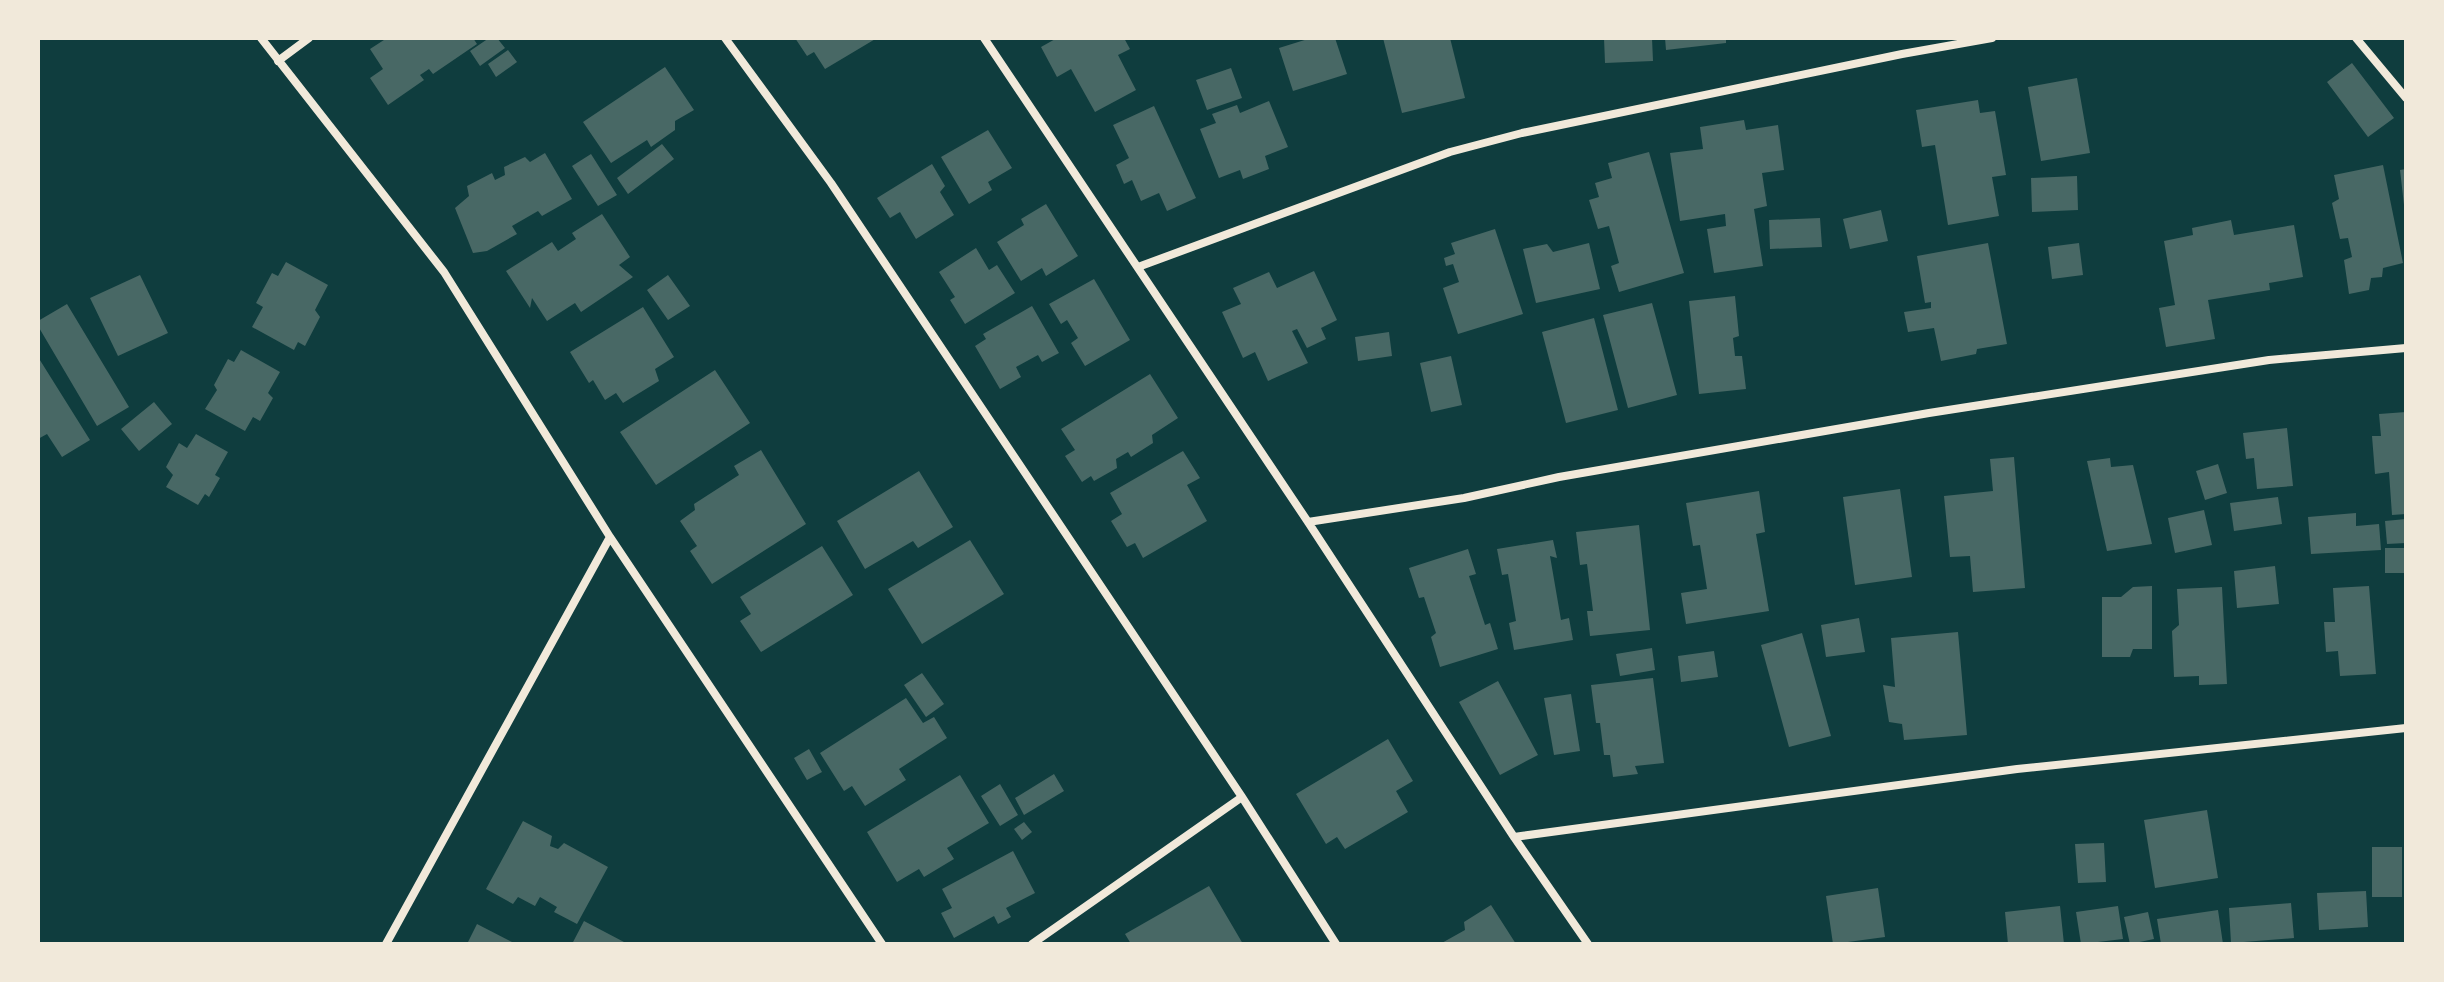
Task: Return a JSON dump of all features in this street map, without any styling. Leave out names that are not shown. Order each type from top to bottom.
[{"type":"street","points":[[261,38],[444,272],[610,537],[882,944]]},
{"type":"street","points":[[278,61],[309,38]]},
{"type":"street","points":[[725,38],[831,183],[1242,797],[1336,944]]},
{"type":"street","points":[[984,38],[1588,944]]},
{"type":"street","points":[[1138,267],[1450,152],[1522,133],[1992,38]]},
{"type":"street","points":[[2356,38],[2406,98]]},
{"type":"street","points":[[1308,522],[1464,498],[1574,474],[1929,413],[2269,360],[2406,348]]},
{"type":"street","points":[[386,944],[610,537]]},
{"type":"street","points":[[1514,837],[2017,769],[2406,728]]},
{"type":"street","points":[[1032,944],[1242,797]]},
{"type":"building","points":[[387,38],[473,38],[477,44],[433,74],[429,69],[420,75],[424,80],[388,105],[370,78],[383,69],[370,49]]},
{"type":"building","points":[[489,38],[497,38],[505,48],[480,66],[470,51]]},
{"type":"building","points":[[795,38],[877,38],[825,69],[814,52],[807,56]]},
{"type":"building","points":[[1057,38],[1124,38],[1130,49],[1118,55],[1136,90],[1095,112],[1071,69],[1057,77],[1041,47]]},
{"type":"building","points":[[1311,38],[1335,38],[1347,74],[1293,91],[1279,48]]},
{"type":"building","points":[[1383,38],[1450,38],[1465,98],[1402,113]]},
{"type":"building","points":[[1604,38],[1652,38],[1653,61],[1605,63]]},
{"type":"building","points":[[1665,38],[1726,38],[1726,43],[1666,50]]},
{"type":"building","points":[[508,50],[517,62],[496,77],[488,64]]},
{"type":"building","points":[[2352,63],[2394,118],[2368,137],[2327,82]]},
{"type":"building","points":[[665,67],[694,110],[675,121],[675,130],[651,147],[647,140],[611,163],[583,122]]},
{"type":"building","points":[[1231,68],[1242,98],[1207,110],[1196,80]]},
{"type":"building","points":[[2077,78],[2090,153],[2041,161],[2028,87]]},
{"type":"building","points":[[1978,100],[1980,113],[1995,111],[2006,175],[1992,177],[1999,216],[1948,225],[1935,145],[1922,147],[1916,110]]},
{"type":"building","points":[[1269,101],[1288,147],[1265,156],[1269,169],[1243,179],[1240,170],[1219,178],[1200,129],[1216,123],[1212,114],[1237,105],[1240,113]]},
{"type":"building","points":[[1154,106],[1196,198],[1167,211],[1159,193],[1141,201],[1132,180],[1124,184],[1116,165],[1129,158],[1113,125]]},
{"type":"building","points":[[1744,120],[1746,130],[1778,125],[1784,170],[1762,173],[1767,206],[1754,209],[1763,266],[1714,273],[1707,229],[1726,226],[1725,214],[1680,221],[1670,153],[1703,149],[1700,127]]},
{"type":"building","points":[[988,130],[1012,168],[988,182],[992,190],[969,204],[941,157]]},
{"type":"building","points":[[662,144],[674,159],[628,194],[617,178]]},
{"type":"building","points":[[1649,152],[1684,273],[1619,292],[1611,266],[1619,263],[1609,226],[1598,229],[1589,200],[1599,197],[1595,183],[1612,178],[1608,163]]},
{"type":"building","points":[[545,153],[572,199],[542,216],[538,211],[512,226],[517,234],[487,251],[473,253],[455,208],[469,196],[467,186],[492,173],[495,180],[505,175],[504,167],[525,157],[530,162]]},
{"type":"building","points":[[591,154],[617,195],[598,206],[572,166]]},
{"type":"building","points":[[932,164],[945,186],[940,192],[954,215],[916,239],[900,212],[890,218],[877,198]]},
{"type":"building","points":[[2383,165],[2403,263],[2383,268],[2382,277],[2371,278],[2369,290],[2349,294],[2344,260],[2352,257],[2348,238],[2340,239],[2332,203],[2339,199],[2334,175]]},
{"type":"building","points":[[2406,169],[2406,205],[2404,205],[2400,170]]},
{"type":"building","points":[[2077,176],[2078,210],[2032,212],[2031,178]]},
{"type":"building","points":[[1046,204],[1078,256],[1046,276],[1042,268],[1021,281],[997,242],[1024,225],[1021,219]]},
{"type":"building","points":[[1881,210],[1888,241],[1850,249],[1843,219]]},
{"type":"building","points":[[602,214],[630,257],[619,265],[633,277],[581,312],[575,303],[547,321],[532,298],[530,308],[506,271],[552,242],[558,251],[576,239],[572,233]]},
{"type":"building","points":[[1820,218],[1822,247],[1770,249],[1769,220]]},
{"type":"building","points":[[2231,220],[2234,235],[2294,225],[2303,277],[2269,283],[2270,290],[2208,300],[2215,339],[2166,347],[2159,308],[2175,305],[2164,241],[2193,235],[2192,228]]},
{"type":"building","points":[[1495,229],[1523,314],[1458,334],[1443,288],[1459,282],[1453,264],[1446,266],[1444,258],[1455,254],[1451,243]]},
{"type":"building","points":[[1589,243],[1600,289],[1536,303],[1523,249],[1547,244],[1553,252]]},
{"type":"building","points":[[1988,243],[2007,344],[1977,349],[1976,354],[1941,361],[1934,328],[1908,332],[1904,312],[1931,308],[1931,302],[1925,303],[1917,256]]},
{"type":"building","points":[[2079,243],[2083,275],[2052,279],[2048,247]]},
{"type":"building","points":[[976,248],[989,270],[997,265],[1015,293],[965,324],[950,300],[955,297],[939,272]]},
{"type":"building","points":[[286,262],[328,285],[315,310],[320,317],[305,346],[298,342],[294,350],[252,327],[263,307],[256,303],[272,273],[278,276]]},
{"type":"building","points":[[1314,271],[1337,320],[1321,328],[1326,339],[1307,348],[1297,329],[1292,331],[1308,363],[1268,381],[1255,352],[1243,358],[1222,312],[1241,304],[1233,288],[1269,272],[1277,288]]},
{"type":"building","points":[[140,275],[168,333],[118,356],[90,298]]},
{"type":"building","points":[[668,275],[690,306],[668,320],[647,290]]},
{"type":"building","points":[[1094,279],[1130,340],[1085,366],[1071,343],[1078,338],[1067,320],[1061,324],[1049,304]]},
{"type":"building","points":[[1735,296],[1739,336],[1733,338],[1735,356],[1742,356],[1746,389],[1699,394],[1689,301]]},
{"type":"building","points":[[1652,303],[1677,395],[1628,408],[1603,315]]},
{"type":"building","points":[[67,304],[129,407],[97,426],[38,326],[38,321]]},
{"type":"building","points":[[1032,306],[1059,353],[1042,362],[1038,355],[1016,367],[1021,377],[1000,389],[975,346],[986,339],[983,334]]},
{"type":"building","points":[[643,307],[674,357],[655,369],[659,381],[623,403],[616,393],[605,400],[593,380],[589,383],[570,352]]},
{"type":"building","points":[[1594,318],[1618,410],[1566,423],[1542,332]]},
{"type":"building","points":[[1389,332],[1392,356],[1358,361],[1355,337]]},
{"type":"building","points":[[241,350],[280,372],[268,393],[273,398],[260,421],[253,417],[245,431],[205,409],[217,390],[214,385],[228,359],[234,362]]},
{"type":"building","points":[[1451,356],[1462,405],[1431,412],[1420,363]]},
{"type":"building","points":[[38,357],[90,440],[62,457],[47,434],[38,439]]},
{"type":"building","points":[[715,370],[750,423],[656,485],[620,432]]},
{"type":"building","points":[[1150,374],[1178,418],[1152,435],[1153,443],[1131,457],[1128,452],[1116,459],[1117,468],[1094,481],[1091,476],[1082,482],[1065,456],[1075,450],[1061,429]]},
{"type":"building","points":[[154,402],[172,424],[139,451],[121,429]]},
{"type":"building","points":[[2406,412],[2406,514],[2392,515],[2389,472],[2375,474],[2372,436],[2381,436],[2379,414]]},
{"type":"building","points":[[2287,428],[2293,486],[2257,489],[2254,458],[2246,459],[2243,433]]},
{"type":"building","points":[[196,434],[228,452],[215,475],[220,478],[209,497],[205,494],[198,505],[166,487],[173,475],[166,467],[179,443],[187,448]]},
{"type":"building","points":[[761,450],[806,524],[712,584],[690,551],[697,546],[680,521],[695,510],[694,504],[739,475],[734,466]]},
{"type":"building","points":[[1183,451],[1200,478],[1187,485],[1207,521],[1143,558],[1135,543],[1127,547],[1111,521],[1122,514],[1110,493]]},
{"type":"building","points":[[2014,457],[2025,588],[1973,592],[1970,556],[1950,557],[1944,496],[1993,491],[1990,459]]},
{"type":"building","points":[[2110,458],[2111,467],[2133,465],[2152,544],[2107,551],[2087,461]]},
{"type":"building","points":[[2218,464],[2227,493],[2205,500],[2196,471]]},
{"type":"building","points":[[919,471],[953,527],[918,548],[913,541],[865,569],[837,521]]},
{"type":"building","points":[[1900,489],[1912,577],[1855,585],[1843,497]]},
{"type":"building","points":[[1759,491],[1765,532],[1756,534],[1769,611],[1686,624],[1681,593],[1707,589],[1700,545],[1693,546],[1686,503]]},
{"type":"building","points":[[2278,497],[2282,524],[2234,531],[2230,503]]},
{"type":"building","points":[[2204,510],[2212,545],[2175,553],[2168,518]]},
{"type":"building","points":[[2356,513],[2356,526],[2379,524],[2381,550],[2311,554],[2308,517]]},
{"type":"building","points":[[2406,519],[2406,543],[2387,544],[2385,521]]},
{"type":"building","points":[[1639,525],[1650,630],[1590,636],[1587,611],[1593,611],[1587,564],[1580,565],[1576,532]]},
{"type":"building","points":[[970,540],[1004,594],[922,644],[888,589]]},
{"type":"building","points":[[1553,540],[1557,558],[1550,556],[1561,620],[1569,618],[1573,640],[1514,650],[1509,623],[1516,621],[1508,574],[1502,575],[1497,549]]},
{"type":"building","points":[[822,546],[853,595],[761,652],[740,621],[751,614],[740,597]]},
{"type":"building","points":[[2385,548],[2406,548],[2406,573],[2385,573]]},
{"type":"building","points":[[1468,549],[1476,574],[1469,576],[1485,625],[1490,623],[1498,649],[1440,667],[1431,637],[1436,633],[1424,597],[1419,598],[1409,568]]},
{"type":"building","points":[[2275,566],[2279,604],[2237,608],[2234,571]]},
{"type":"building","points":[[2152,586],[2152,649],[2133,649],[2130,657],[2102,657],[2102,597],[2121,597],[2133,587]]},
{"type":"building","points":[[2369,586],[2376,674],[2340,676],[2338,651],[2326,652],[2324,622],[2335,622],[2333,588]]},
{"type":"building","points":[[2222,587],[2227,684],[2199,685],[2199,676],[2174,677],[2172,631],[2179,625],[2177,589]]},
{"type":"building","points":[[1859,618],[1865,652],[1826,657],[1821,625]]},
{"type":"building","points":[[1958,632],[1967,735],[1904,740],[1902,724],[1889,722],[1883,685],[1895,687],[1891,638]]},
{"type":"building","points":[[1802,633],[1831,736],[1789,747],[1761,645]]},
{"type":"building","points":[[1652,648],[1655,670],[1620,676],[1616,654]]},
{"type":"building","points":[[1714,651],[1718,677],[1681,682],[1678,656]]},
{"type":"building","points":[[922,673],[944,704],[926,717],[904,685]]},
{"type":"building","points":[[1653,678],[1664,763],[1635,766],[1638,774],[1613,777],[1610,755],[1604,755],[1600,723],[1596,723],[1591,685]]},
{"type":"building","points":[[1498,681],[1538,755],[1500,775],[1459,702]]},
{"type":"building","points":[[1571,694],[1580,751],[1554,755],[1544,698]]},
{"type":"building","points":[[906,698],[923,723],[934,717],[947,738],[899,769],[906,780],[865,806],[852,786],[844,791],[820,753]]},
{"type":"building","points":[[1388,739],[1413,781],[1396,791],[1408,812],[1345,849],[1337,837],[1326,844],[1296,794]]},
{"type":"building","points":[[809,749],[822,772],[807,780],[794,758]]},
{"type":"building","points":[[1054,774],[1064,791],[1024,815],[1015,798]]},
{"type":"building","points":[[960,775],[989,823],[947,848],[954,859],[924,877],[919,869],[897,882],[867,832]]},
{"type":"building","points":[[1000,784],[1018,815],[1000,826],[981,796]]},
{"type":"building","points":[[2207,810],[2218,878],[2155,888],[2144,820]]},
{"type":"building","points":[[523,821],[552,836],[550,846],[558,849],[564,843],[608,867],[577,924],[554,912],[557,907],[540,897],[535,906],[518,897],[513,904],[486,889]]},
{"type":"building","points":[[1024,822],[1032,832],[1022,840],[1014,829]]},
{"type":"building","points":[[2104,843],[2106,882],[2078,883],[2075,844]]},
{"type":"building","points":[[2372,847],[2402,847],[2402,897],[2372,897]]},
{"type":"building","points":[[1013,851],[1035,893],[1006,908],[1011,917],[998,924],[994,916],[954,938],[941,913],[952,908],[942,889]]},
{"type":"building","points":[[1209,886],[1243,944],[1131,944],[1125,934]]},
{"type":"building","points":[[1878,888],[1885,937],[1833,944],[1826,896]]},
{"type":"building","points":[[2366,891],[2368,927],[2319,930],[2317,893]]},
{"type":"building","points":[[2291,903],[2294,938],[2231,943],[2229,908]]},
{"type":"building","points":[[1491,905],[1516,944],[1440,944],[1465,930],[1464,922]]},
{"type":"building","points":[[2060,906],[2064,944],[2008,944],[2005,912]]},
{"type":"building","points":[[2118,906],[2123,939],[2081,944],[2076,912]]},
{"type":"building","points":[[2218,910],[2223,944],[2161,944],[2157,919]]},
{"type":"building","points":[[2148,912],[2154,939],[2130,944],[2124,917]]},
{"type":"building","points":[[584,921],[624,942],[623,944],[572,944]]},
{"type":"building","points":[[477,924],[516,944],[467,944]]}]
